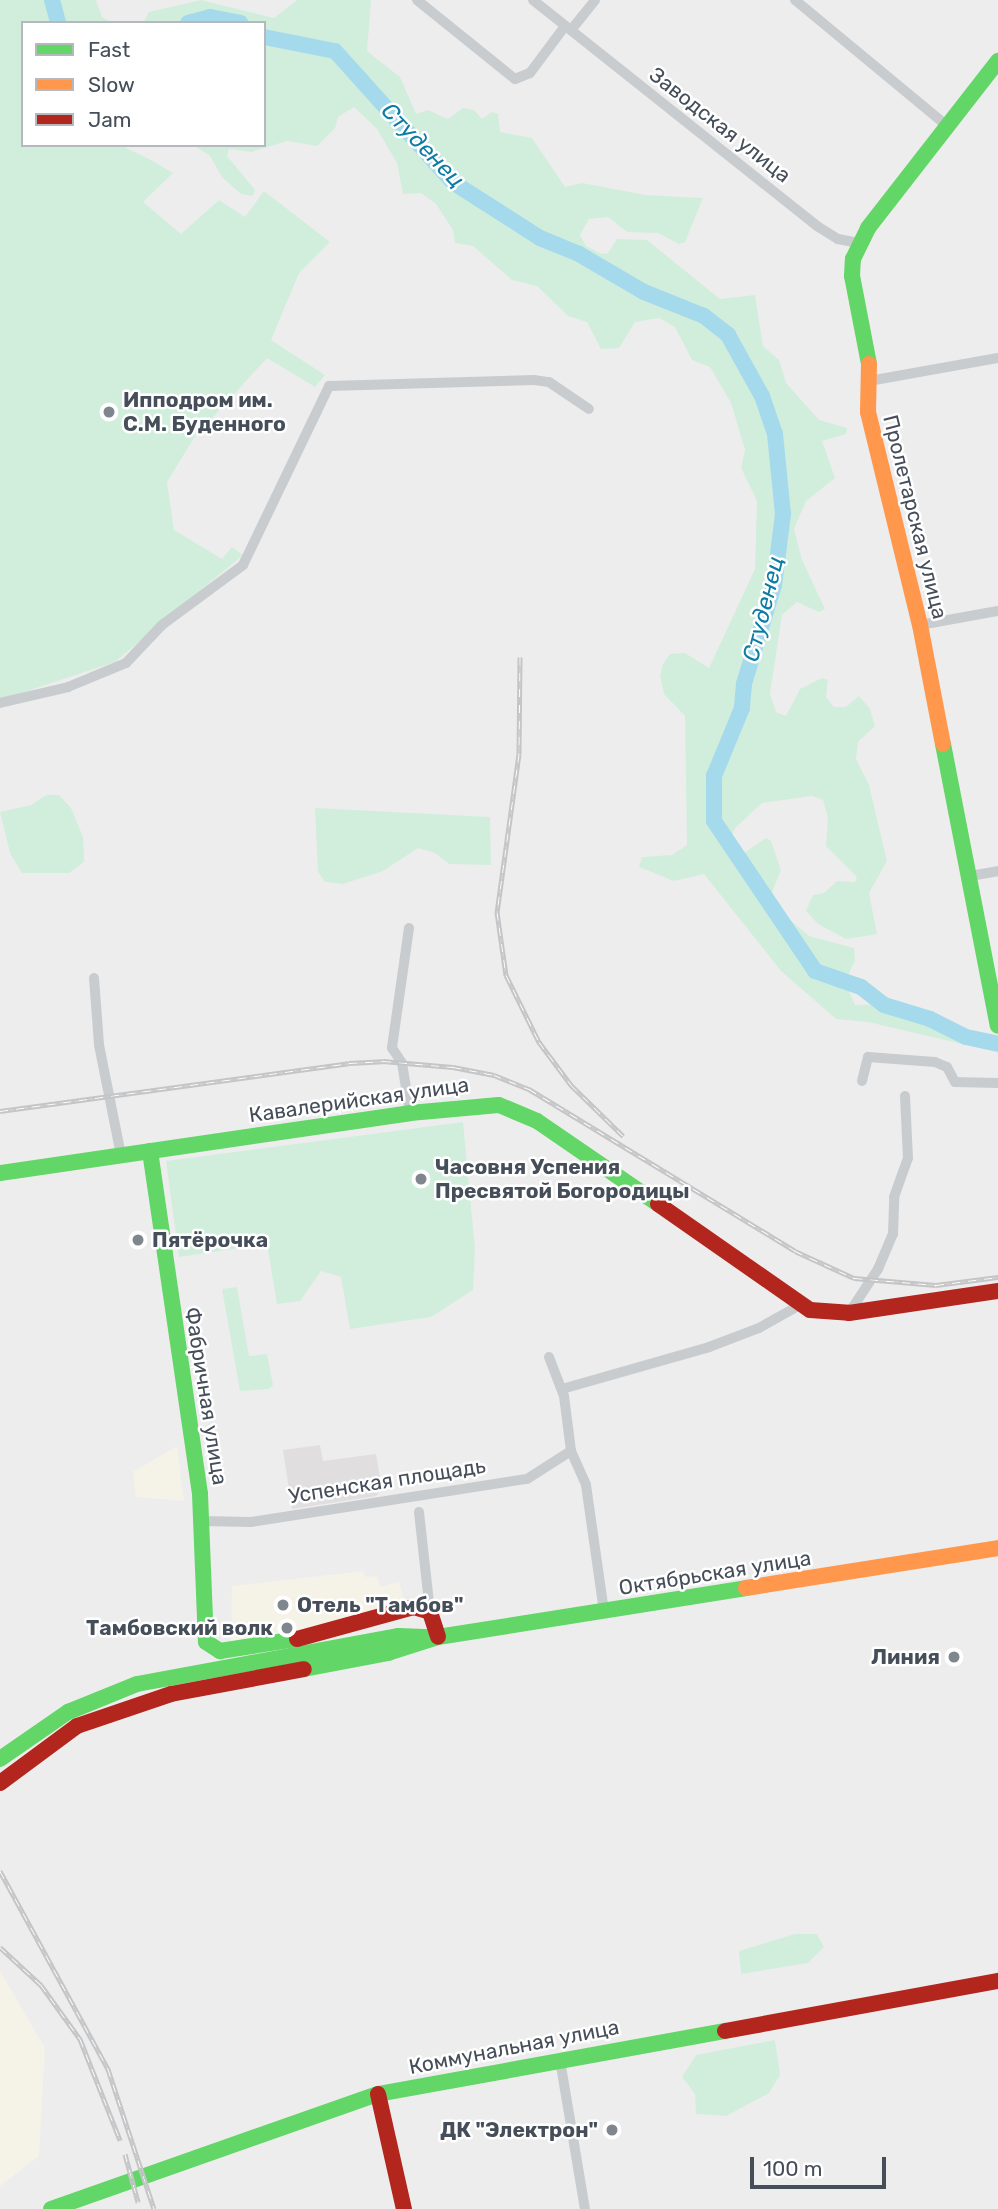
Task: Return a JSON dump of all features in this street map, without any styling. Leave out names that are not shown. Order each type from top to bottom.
[{"type":"main road","name":"Пролетарская улица","points":[[998,61],[945,124],[859,243],[853,260],[853,288],[869,382],[868,412],[920,625],[971,876],[991,958],[998,1026]]},
{"type":"main road","name":"Кавалерийская улица","points":[[0,1173],[482,1104],[524,1112],[800,1305],[827,1314],[849,1313],[998,1291]]},
{"type":"main road","name":"Фабричная улица","points":[[150,1151],[201,1521],[202,1620],[210,1647],[229,1651],[268,1644],[344,1629],[414,1607],[430,1612]]},
{"type":"main road","name":"Октябрьская улица","points":[[387,1645],[998,1548]]},
{"type":"main road","points":[[430,1612],[438,1637]]},
{"type":"main road","points":[[0,1759],[68,1712],[136,1684],[387,1645]]},
{"type":"main road","points":[[0,1783],[52,1741],[115,1710],[193,1689],[387,1645]]},
{"type":"main road","name":"Коммунальная улица","points":[[51,2209],[378,2094],[998,1981]]},
{"type":"main road","points":[[378,2094],[404,2209]]},
{"type":"street","points":[[417,0],[515,79],[530,74],[595,0]]},
{"type":"street","name":"Заводская улица","points":[[533,0],[817,226],[838,239],[859,243]]},
{"type":"street","points":[[794,0],[945,124]]},
{"type":"street","points":[[869,382],[998,358]]},
{"type":"street","points":[[0,703],[68,687],[126,663],[162,625],[243,565],[329,386],[534,380],[549,382],[589,409]]},
{"type":"street","points":[[920,625],[998,611]]},
{"type":"street","points":[[971,876],[998,871]]},
{"type":"street","points":[[409,928],[392,1048],[402,1062],[410,1113]]},
{"type":"street","points":[[94,978],[99,1045],[121,1155]]},
{"type":"street","points":[[862,1081],[868,1057],[935,1062],[947,1067],[955,1082],[998,1083]]},
{"type":"street","points":[[849,1313],[878,1269],[893,1234],[894,1197],[908,1158],[905,1096]]},
{"type":"street","points":[[562,1389],[709,1347],[759,1328],[800,1305]]},
{"type":"street","points":[[549,1357],[562,1389],[571,1451],[586,1485],[604,1612]]},
{"type":"street","name":"Успенская площадь","points":[[201,1521],[251,1522],[527,1479],[571,1451]]},
{"type":"street","points":[[419,1513],[430,1612]]},
{"type":"street","points":[[560,2060],[585,2209]]},
{"type":"shaded area","points":[[320,1445],[323,1461],[376,1454],[382,1489],[376,1496],[292,1509],[283,1450]]},
{"type":"shaded area","points":[[177,1446],[184,1501],[136,1497],[133,1472]]},
{"type":"shaded area","points":[[364,1571],[365,1577],[377,1576],[380,1587],[399,1582],[404,1601],[330,1625],[231,1642],[232,1586]]},
{"type":"shaded area","points":[[0,1971],[45,2048],[39,2156],[0,2186]]},
{"type":"green space","name":"Ипподром им. С.М. Буденного","points":[[0,0],[45,0],[52,21],[21,21],[21,147],[124,147],[151,160],[173,173],[143,202],[181,234],[219,200],[245,217],[264,191],[330,242],[299,273],[271,340],[325,375],[315,387],[267,358],[194,438],[167,482],[174,530],[222,559],[232,547],[243,555],[115,662],[0,700]]},
{"type":"green space","points":[[50,0],[96,0],[102,17],[109,21],[57,21]]},
{"type":"green space","points":[[201,0],[274,18],[297,0],[371,0],[367,51],[400,77],[416,114],[428,110],[448,119],[463,108],[474,110],[482,119],[492,112],[498,114],[500,132],[532,138],[565,187],[582,183],[645,195],[703,198],[685,242],[679,244],[658,233],[627,232],[608,217],[589,219],[580,235],[586,246],[602,254],[608,253],[617,239],[647,240],[720,299],[755,295],[763,346],[779,360],[786,383],[819,420],[847,428],[846,434],[822,441],[835,478],[806,501],[794,529],[802,560],[825,609],[819,612],[797,602],[782,615],[770,694],[776,712],[786,716],[800,689],[822,678],[828,680],[826,697],[834,707],[846,707],[859,696],[870,709],[875,726],[858,742],[856,759],[869,785],[887,861],[869,893],[877,934],[846,939],[818,924],[806,911],[813,895],[824,893],[837,881],[855,882],[857,877],[826,846],[828,818],[823,800],[812,796],[762,803],[735,828],[728,847],[741,855],[766,838],[771,841],[781,870],[772,892],[782,913],[809,936],[854,948],[855,960],[845,982],[855,1005],[896,1004],[962,1038],[962,1044],[868,1022],[836,1019],[781,971],[704,874],[674,881],[639,867],[642,857],[672,855],[687,845],[685,716],[664,694],[660,676],[663,664],[670,654],[685,653],[709,668],[755,569],[757,501],[741,468],[745,450],[731,403],[710,367],[692,360],[675,327],[659,318],[635,322],[619,348],[601,349],[587,322],[568,316],[537,286],[512,280],[473,246],[455,243],[453,230],[436,204],[421,193],[403,194],[397,163],[377,129],[354,107],[338,117],[335,128],[317,146],[287,141],[252,152],[229,149],[227,156],[255,190],[253,196],[241,194],[222,177],[210,156],[196,147],[266,147],[266,21],[144,21],[149,12]]},
{"type":"green space","points":[[46,795],[59,795],[71,808],[83,837],[84,862],[69,873],[22,873],[10,853],[0,812],[31,805]]},
{"type":"green space","points":[[315,808],[490,817],[491,865],[449,864],[435,853],[418,848],[383,871],[343,884],[325,882],[318,872]]},
{"type":"green space","points":[[463,1122],[475,1249],[473,1290],[431,1317],[350,1329],[341,1277],[321,1271],[300,1301],[277,1304],[267,1244],[179,1257],[166,1161]]},
{"type":"green space","points":[[237,1287],[249,1356],[267,1354],[273,1385],[269,1389],[240,1391],[222,1289]]},
{"type":"green space","points":[[795,1934],[817,1934],[824,1947],[808,1963],[741,1974],[739,1951]]},
{"type":"green space","points":[[775,2040],[780,2075],[769,2093],[726,2116],[696,2114],[695,2094],[682,2077],[696,2055]]},
{"type":"waterway","name":"Студенец","points":[[52,0],[57,21]]},
{"type":"waterway","name":"Студенец","points":[[195,21],[210,17],[230,21]]},
{"type":"waterway","name":"Студенец","points":[[266,37],[335,51],[454,183],[540,238],[579,254],[644,292],[704,316],[728,335],[762,396],[775,434],[783,514],[774,585],[744,684],[742,708],[714,776],[714,821],[815,971],[861,987],[884,1005],[930,1019],[966,1037],[998,1044]]},
{"type":"railway","points":[[520,657],[519,754],[497,912],[506,975],[539,1042],[571,1085],[623,1136]]},
{"type":"railway","points":[[0,1111],[349,1063],[383,1061],[453,1067],[494,1075],[529,1089],[795,1251],[854,1278],[936,1285],[998,1277]]},
{"type":"railway","points":[[0,1871],[108,2069],[154,2209]]},
{"type":"railway","points":[[0,1947],[41,1985],[80,2039],[120,2140]]},
{"type":"railway","points":[[125,2154],[138,2202]]},
{"type":"traffic: fast","points":[[869,364],[852,276],[853,259],[868,228],[998,61]]},
{"type":"traffic: fast","points":[[943,744],[998,1026]]},
{"type":"traffic: fast","points":[[0,1173],[410,1113],[499,1105],[537,1121],[658,1204]]},
{"type":"traffic: fast","points":[[150,1151],[200,1494],[206,1642],[220,1651],[297,1639]]},
{"type":"traffic: fast","points":[[304,1669],[388,1653],[438,1637],[746,1588]]},
{"type":"traffic: fast","points":[[0,1759],[68,1712],[137,1684],[398,1636],[431,1637]]},
{"type":"traffic: fast","points":[[51,2209],[378,2094],[725,2031]]},
{"type":"traffic: slow","points":[[869,364],[868,412],[920,625],[943,744]]},
{"type":"traffic: slow","points":[[746,1588],[998,1548]]},
{"type":"traffic: jam","points":[[658,1204],[810,1310],[849,1313],[998,1291]]},
{"type":"traffic: jam","points":[[297,1639],[414,1607],[430,1612],[438,1637]]},
{"type":"traffic: jam","points":[[0,1783],[77,1726],[171,1694],[304,1669]]},
{"type":"traffic: jam","points":[[725,2031],[998,1981]]},
{"type":"traffic: jam","points":[[378,2094],[404,2209]]},
{"type":"place","name":"Ипподром им. С.М. Буденного","points":[[109,412]]},
{"type":"place","name":"Часовня Успения Пресвятой Богородицы","points":[[421,1179]]},
{"type":"place","name":"Пятёрочка","points":[[138,1240]]},
{"type":"place","name":"Отель \"Тамбов\"","points":[[283,1605]]},
{"type":"place","name":"Тамбовский волк","points":[[287,1628]]},
{"type":"place","name":"Линия","points":[[954,1657]]},
{"type":"place","name":"ДК \"Электрон\"","points":[[612,2130]]}]
